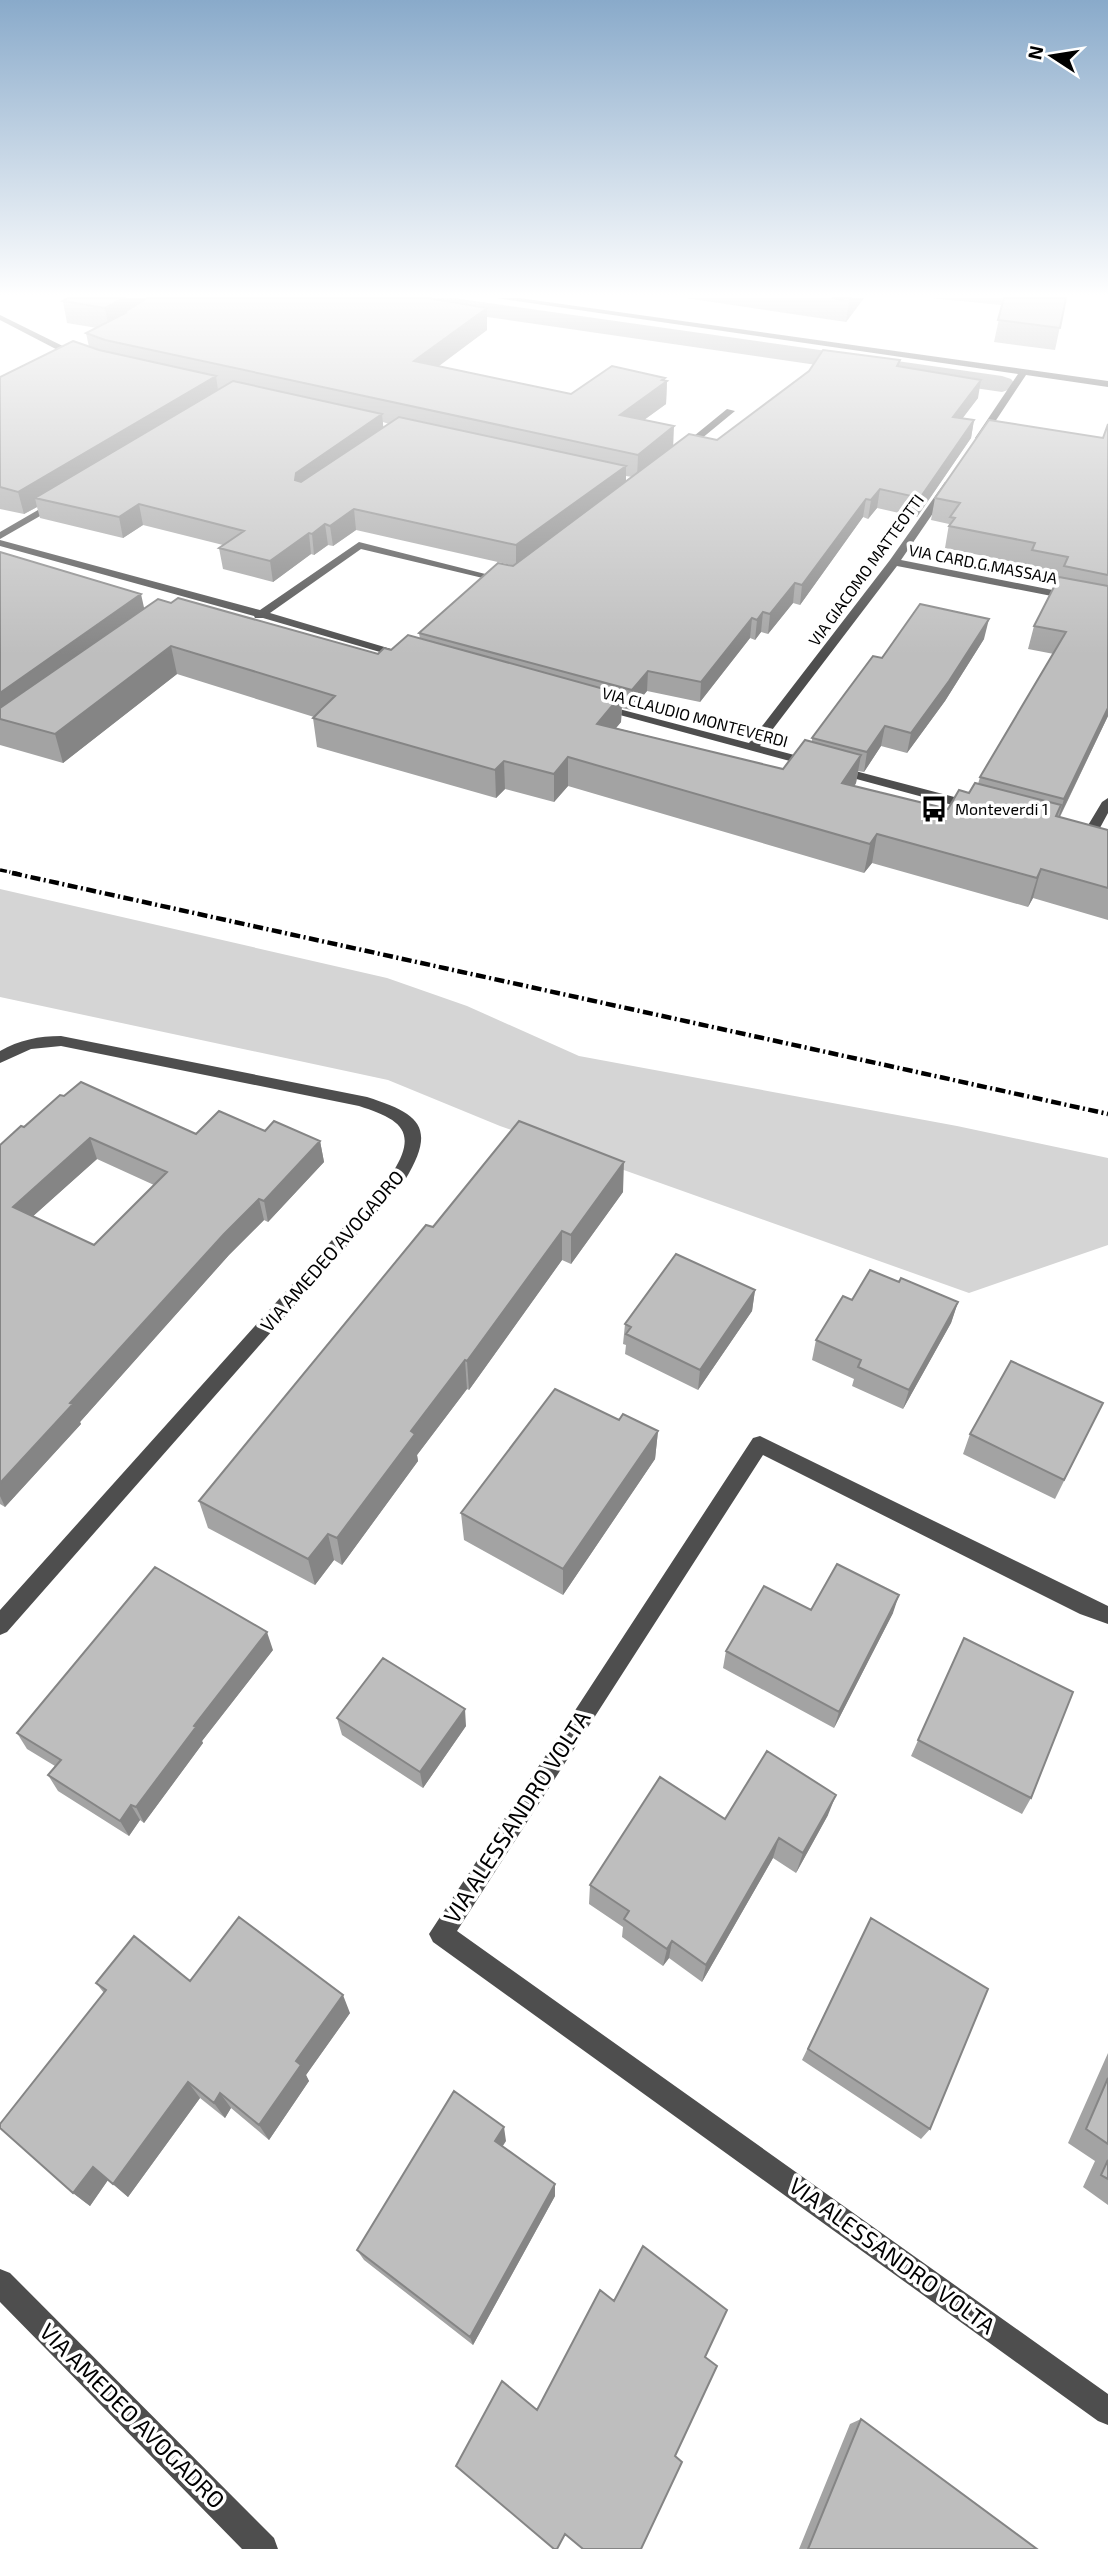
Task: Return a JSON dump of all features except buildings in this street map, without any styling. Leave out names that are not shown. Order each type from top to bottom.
[{"type":"street","points":[[670,459],[723,417]]},
{"type":"street","points":[[970,451],[991,430],[998,417]]},
{"type":"street","name":"VIA GIACOMO MATTEOTTI","points":[[752,748],[894,562],[955,473]]},
{"type":"street","points":[[2,544],[66,496]]},
{"type":"street","points":[[2,544],[195,595],[258,616],[415,659]]},
{"type":"street","points":[[258,616],[359,545],[508,581],[519,573]]},
{"type":"street","name":"VIA CARD.G.MASSAJA","points":[[894,562],[1108,604]]},
{"type":"street","points":[[179,606],[195,595]]},
{"type":"street","name":"VIA CLAUDIO MONTEVERDI","points":[[590,706],[994,812]]},
{"type":"street","points":[[1087,837],[1108,802]]},
{"type":"street","name":"VIA AMEDEO AVOGADRO","points":[[0,1058],[21,1046],[42,1040],[75,1044],[361,1101],[401,1117],[411,1127],[417,1140],[412,1158],[399,1176],[0,1625]]},
{"type":"street","name":"VIA ALESSANDRO VOLTA","points":[[1108,1615],[760,1444],[442,1934],[1108,2411]]},
{"type":"street","name":"VIA AMEDEO AVOGADRO","points":[[0,2283],[263,2549]]},
{"type":"shaded area","points":[[0,889],[387,978],[467,1006],[579,1056],[957,1126],[1108,1158],[1108,1245],[969,1293],[500,1126],[388,1080],[0,997]]},
{"type":"railway","points":[[0,870],[20,874]]},
{"type":"railway","points":[[12,873],[1108,1114]]},
{"type":"place","name":"Monteverdi 1","points":[[934,809]]}]
